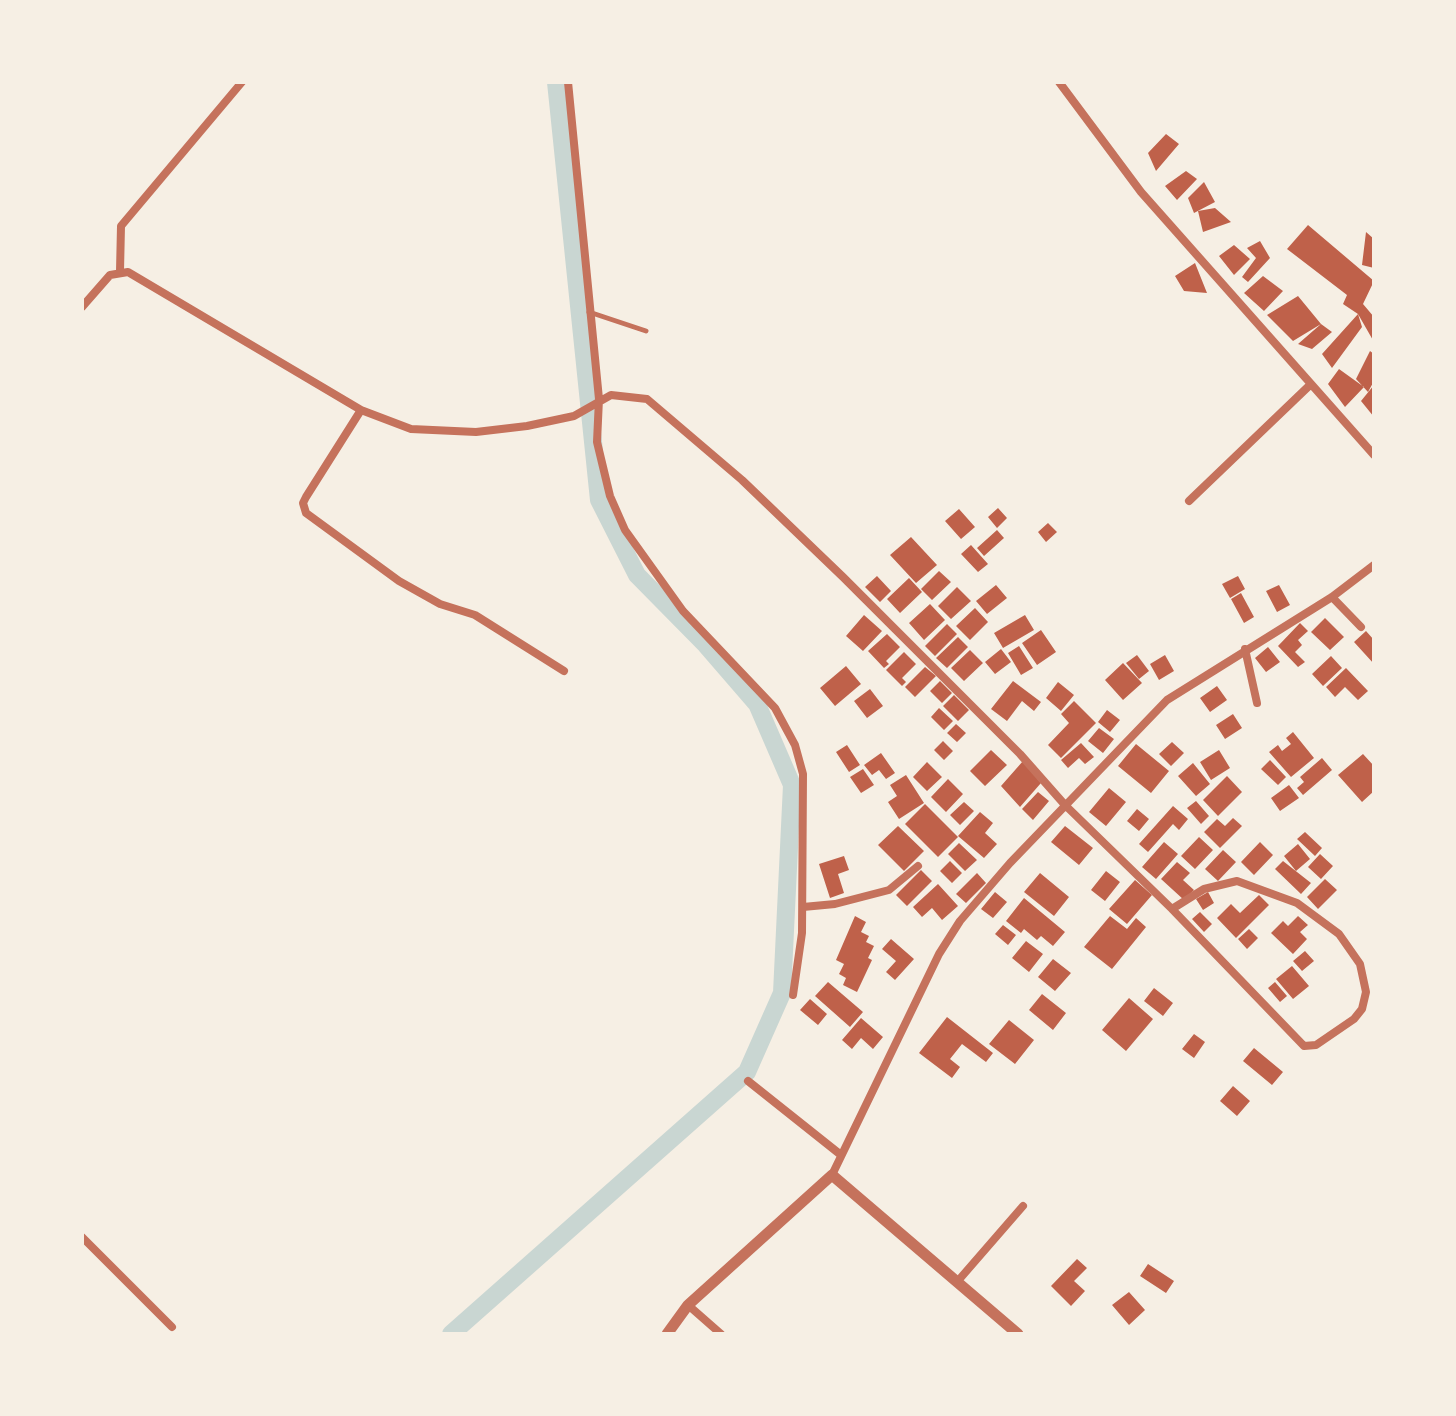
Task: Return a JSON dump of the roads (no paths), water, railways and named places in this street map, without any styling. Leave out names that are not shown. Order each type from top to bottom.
[{"type":"street","points":[[120,271],[121,226],[242,82]]},
{"type":"street","points":[[568,82],[600,464],[625,530],[683,611],[775,708],[795,745],[803,774],[803,907],[799,972],[793,995]]},
{"type":"street","points":[[1059,82],[1141,192],[1374,455]]},
{"type":"street","points":[[82,307],[99,284],[120,271],[145,279],[240,341],[361,410],[411,429],[438,432],[527,426],[574,416],[595,401],[618,394],[647,399],[696,439],[843,577],[1304,1046],[1316,1045],[1362,1009],[1366,992],[1360,964],[1339,934],[1297,903],[1237,881],[1204,889],[1172,909]]},
{"type":"street","points":[[1189,501],[1311,384]]},
{"type":"street","points":[[361,410],[306,497],[303,503],[306,513],[399,581],[440,604],[475,615],[564,671]]},
{"type":"street","points":[[667,1334],[688,1305],[832,1175],[939,954],[960,921],[1065,805],[1167,700],[1332,597],[1374,565]]},
{"type":"street","points":[[1332,597],[1361,627]]},
{"type":"street","points":[[1245,649],[1257,703]]},
{"type":"street","points":[[803,907],[835,904],[889,890],[918,866]]},
{"type":"street","points":[[748,1081],[841,1155]]},
{"type":"street","points":[[832,1175],[1018,1334]]},
{"type":"street","points":[[957,1282],[1023,1206]]},
{"type":"street","points":[[82,1237],[172,1327]]},
{"type":"street","points":[[688,1305],[721,1334]]},
{"type":"lane","points":[[588,312],[646,331]]},
{"type":"waterway","points":[[451,1334],[747,1072],[782,993],[792,785],[757,704],[706,645],[637,575],[599,500],[556,82]]}]
